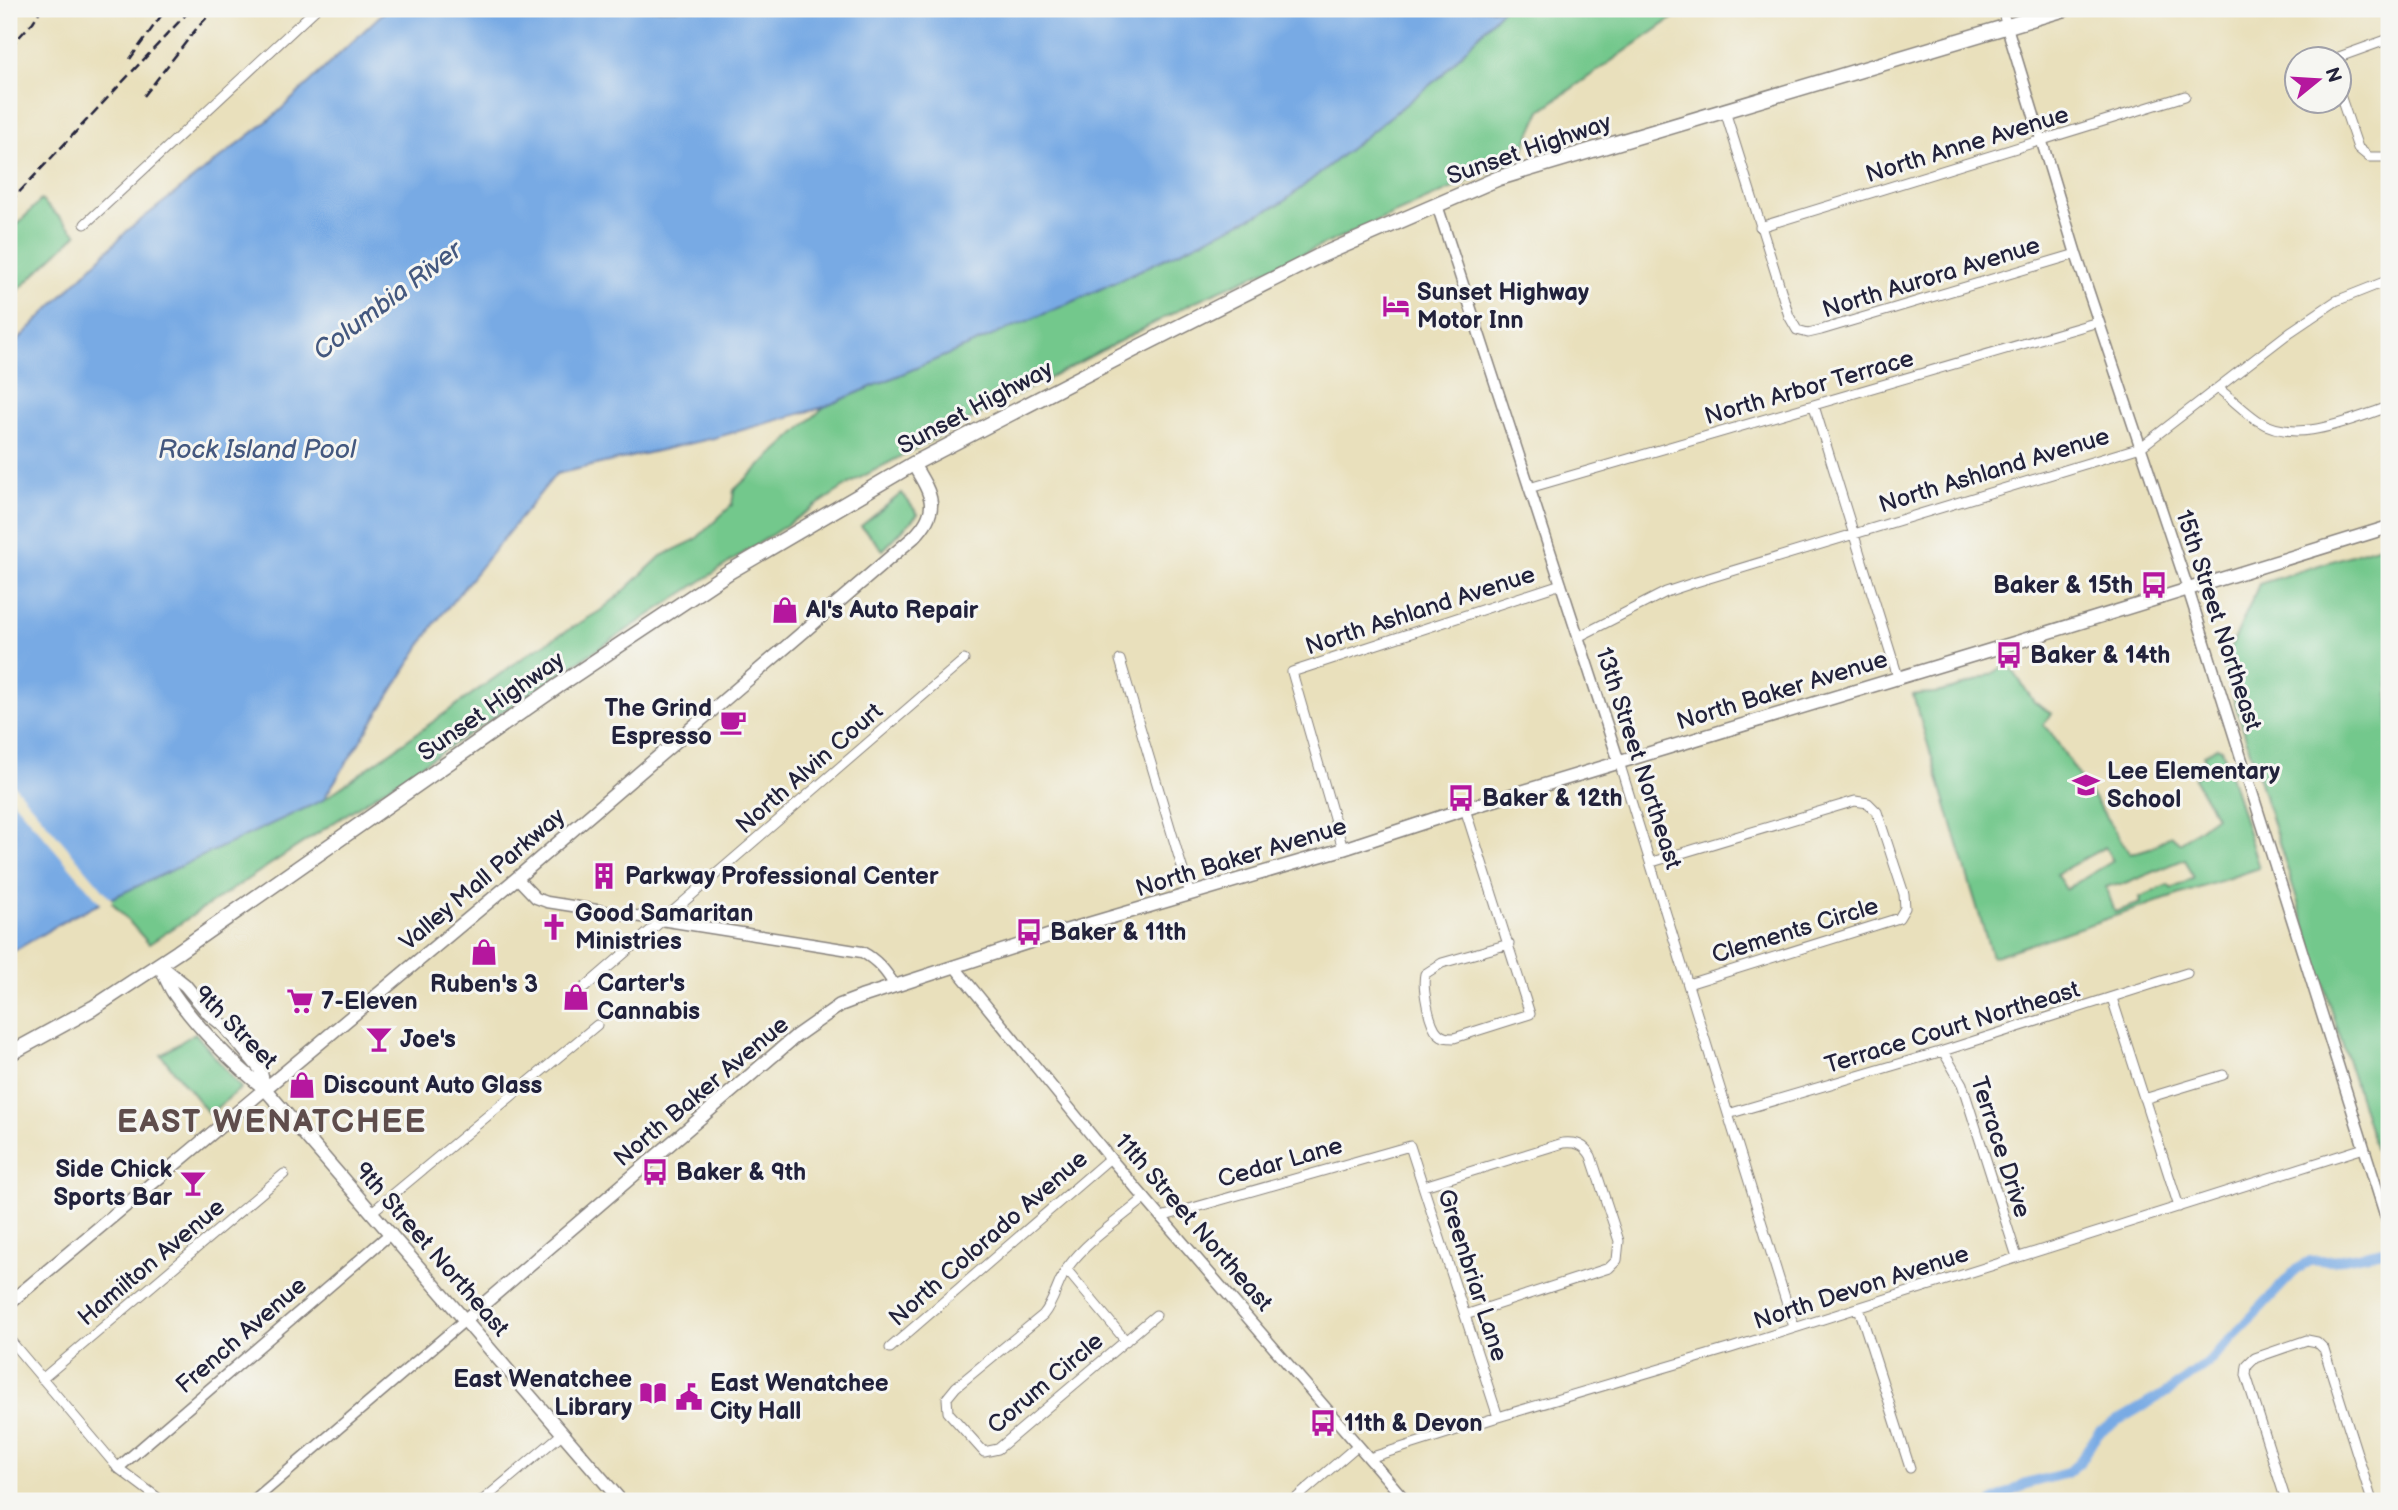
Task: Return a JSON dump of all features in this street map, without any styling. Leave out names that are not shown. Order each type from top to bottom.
[{"type":"highway","name":"Sunset Highway","points":[[9,1054],[93,1008],[159,964],[717,579],[913,464],[1317,257],[1499,178],[2065,9]]},
{"type":"main road","name":"Valley Mall Parkway","points":[[9,1303],[517,878],[929,522],[929,495],[913,464]]},
{"type":"main road","name":"North Baker Avenue","points":[[465,1320],[796,1037],[840,1005],[954,966],[2389,527]]},
{"type":"main road","name":"9th Street","points":[[159,964],[173,993],[228,1056],[265,1089]]},
{"type":"main road","name":"9th Street Northeast","points":[[265,1089],[621,1501]]},
{"type":"street","points":[[85,224],[316,9]]},
{"type":"street","points":[[2002,9],[2007,27]]},
{"type":"street","name":"15th Street Northeast","points":[[2007,27],[2076,254],[2188,589],[2389,1227]]},
{"type":"street","points":[[2352,53],[2389,39]]},
{"type":"street","name":"North Anne Avenue","points":[[1760,227],[2185,96]]},
{"type":"street","points":[[1725,111],[1760,227]]},
{"type":"street","points":[[2348,116],[2358,148],[2369,157],[2389,157]]},
{"type":"street","name":"13th Street Northeast","points":[[1437,205],[1652,862],[1794,1327]]},
{"type":"street","name":"North Aurora Avenue","points":[[1760,227],[1788,316],[1797,330],[1808,333],[2076,254]]},
{"type":"street","name":"North Ashland Avenue","points":[[1578,637],[1666,592],[2140,447],[2290,332],[2336,301],[2389,280]]},
{"type":"street","name":"North Arbor Terrace","points":[[1530,488],[2098,322]]},
{"type":"street","points":[[2219,388],[2259,422],[2288,431],[2319,428],[2389,407]]},
{"type":"street","points":[[1814,405],[1898,677]]},
{"type":"street","name":"North Ashland Avenue","points":[[1343,849],[1292,672],[1560,584]]},
{"type":"street","name":"North Alvin Court","points":[[584,988],[964,660]]},
{"type":"street","points":[[1120,660],[1190,894]]},
{"type":"street","name":"Clements Circle","points":[[1652,862],[1855,801],[1868,803],[1877,811],[1903,894],[1905,908],[1899,918],[1688,984]]},
{"type":"street","points":[[1465,809],[1509,944],[1530,1014],[1454,1038],[1444,1038],[1433,1025],[1423,983],[1425,974],[1442,963],[1509,944]]},
{"type":"street","points":[[517,878],[536,898],[547,902],[862,952],[885,970],[895,986]]},
{"type":"street","name":"11th Street Northeast","points":[[954,966],[1110,1158],[1406,1501]]},
{"type":"street","name":"Terrace Court Northeast","points":[[1728,1114],[1943,1051],[2187,973]]},
{"type":"street","points":[[2112,998],[2179,1207]]},
{"type":"street","points":[[373,1211],[597,1025]]},
{"type":"street","name":"Terrace Drive","points":[[1943,1051],[1962,1084],[2017,1257]]},
{"type":"street","points":[[2144,1099],[2224,1075]]},
{"type":"street","points":[[1424,1186],[1563,1143],[1579,1143],[1591,1156],[1619,1241],[1617,1260],[1609,1268],[1465,1315]]},
{"type":"street","name":"Greenbriar Lane","points":[[1410,1146],[1499,1417]]},
{"type":"street","name":"Cedar Lane","points":[[1161,1217],[1410,1146]]},
{"type":"street","name":"North Devon Avenue","points":[[1369,1458],[1731,1348],[2364,1148]]},
{"type":"street","name":"North Colorado Avenue","points":[[890,1348],[1110,1158]]},
{"type":"street","name":"Hamilton Avenue","points":[[42,1379],[284,1174]]},
{"type":"street","name":"Corum Circle","points":[[1145,1198],[1093,1241],[1066,1269],[1043,1315],[956,1387],[947,1398],[948,1412],[975,1445],[989,1453],[1004,1445],[1156,1315]]},
{"type":"street","name":"French Avenue","points":[[118,1468],[391,1233]]},
{"type":"street","name":"Corum Circle","points":[[1066,1269],[1126,1341]]},
{"type":"street","points":[[1859,1308],[1910,1468]]},
{"type":"street","name":"North Baker Avenue","points":[[253,1501],[465,1320]]},
{"type":"street","points":[[9,1339],[118,1468],[162,1501]]},
{"type":"street","points":[[2286,1501],[2246,1375],[2247,1366],[2255,1357],[2307,1340],[2317,1342],[2324,1349],[2372,1501]]},
{"type":"street","points":[[482,1501],[563,1433]]},
{"type":"street","points":[[1293,1501],[1358,1445]]},
{"type":"green space","points":[[1503,9],[1686,9],[1541,110],[1519,159],[1198,300],[852,482],[149,944],[109,899],[323,800],[531,652],[600,611],[661,556],[695,540],[732,505],[734,490],[824,407],[1079,299],[1282,203],[1441,76]]},
{"type":"green space","points":[[41,200],[77,234],[9,299],[9,233]]},
{"type":"green space","points":[[902,493],[918,514],[883,550],[861,526]]},
{"type":"green space","points":[[2389,543],[2389,1192],[2223,665],[2259,584]]},
{"type":"green space","points":[[2005,664],[2014,672],[2034,702],[2051,713],[2043,725],[2049,730],[2130,854],[2153,847],[2171,835],[2180,843],[2216,816],[2194,778],[2206,768],[2204,755],[2217,747],[2222,749],[2259,868],[1992,957],[1913,695],[1951,689],[2000,669]],"holes":[[[2105,847],[2113,861],[2066,889],[2056,874]],[[2185,859],[2194,878],[2172,889],[2168,885],[2140,897],[2141,903],[2115,912],[2106,887],[2125,884]]]},
{"type":"green space","points":[[195,1033],[241,1088],[209,1114],[161,1055]]},
{"type":"water","name":"Rock Island Pool","points":[[387,9],[1503,9],[1441,76],[1282,203],[1079,299],[824,407],[714,438],[556,474],[435,623],[323,800],[71,917],[9,954],[9,349],[128,230],[275,115]]},
{"type":"pier","points":[[9,779],[113,901],[103,906],[9,796]]},
{"type":"waterway","points":[[1994,1501],[2026,1484],[2067,1473],[2079,1463],[2102,1430],[2172,1389],[2211,1360],[2294,1272],[2309,1261],[2343,1259],[2384,1251]]},
{"type":"railway","points":[[9,48],[41,9]]},
{"type":"railway","points":[[130,59],[166,9]]},
{"type":"railway","points":[[9,203],[191,9]]},
{"type":"railway","points":[[144,96],[215,9]]},
{"type":"place","name":"Sunset Highway Motor Inn","points":[[1396,306]]},
{"type":"place","name":"Baker & 15th","points":[[2154,585]]},
{"type":"place","name":"Al's Auto Repair","points":[[785,610]]},
{"type":"place","name":"Baker & 14th","points":[[2009,655]]},
{"type":"place","name":"The Grind Espresso","points":[[733,722]]},
{"type":"place","name":"Lee Elementary School","points":[[2086,785]]},
{"type":"place","name":"Baker & 12th","points":[[1461,798]]},
{"type":"place","name":"Parkway Professional Center","points":[[604,876]]},
{"type":"place","name":"Good Samaritan Ministries","points":[[554,927]]},
{"type":"place","name":"Baker & 11th","points":[[1029,932]]},
{"type":"place","name":"Ruben's 3","points":[[484,952]]},
{"type":"place","name":"Carter's Cannabis","points":[[576,997]]},
{"type":"place","name":"7-Eleven","points":[[300,1001]]},
{"type":"place","name":"Joe's","points":[[379,1039]]},
{"type":"place","name":"Discount Auto Glass","points":[[302,1085]]},
{"type":"place","name":"Baker & 9th","points":[[655,1172]]},
{"type":"place","name":"Side Chick Sports Bar","points":[[193,1183]]},
{"type":"place","name":"East Wenatchee Library","points":[[653,1393]]},
{"type":"place","name":"East Wenatchee City Hall","points":[[689,1397]]},
{"type":"place","name":"11th & Devon","points":[[1323,1423]]},
{"type":"district","name":"EAST WENATCHEE","points":[[272,1121]]},
{"type":"water label","name":"Columbia River","points":[[387,300]]}]
